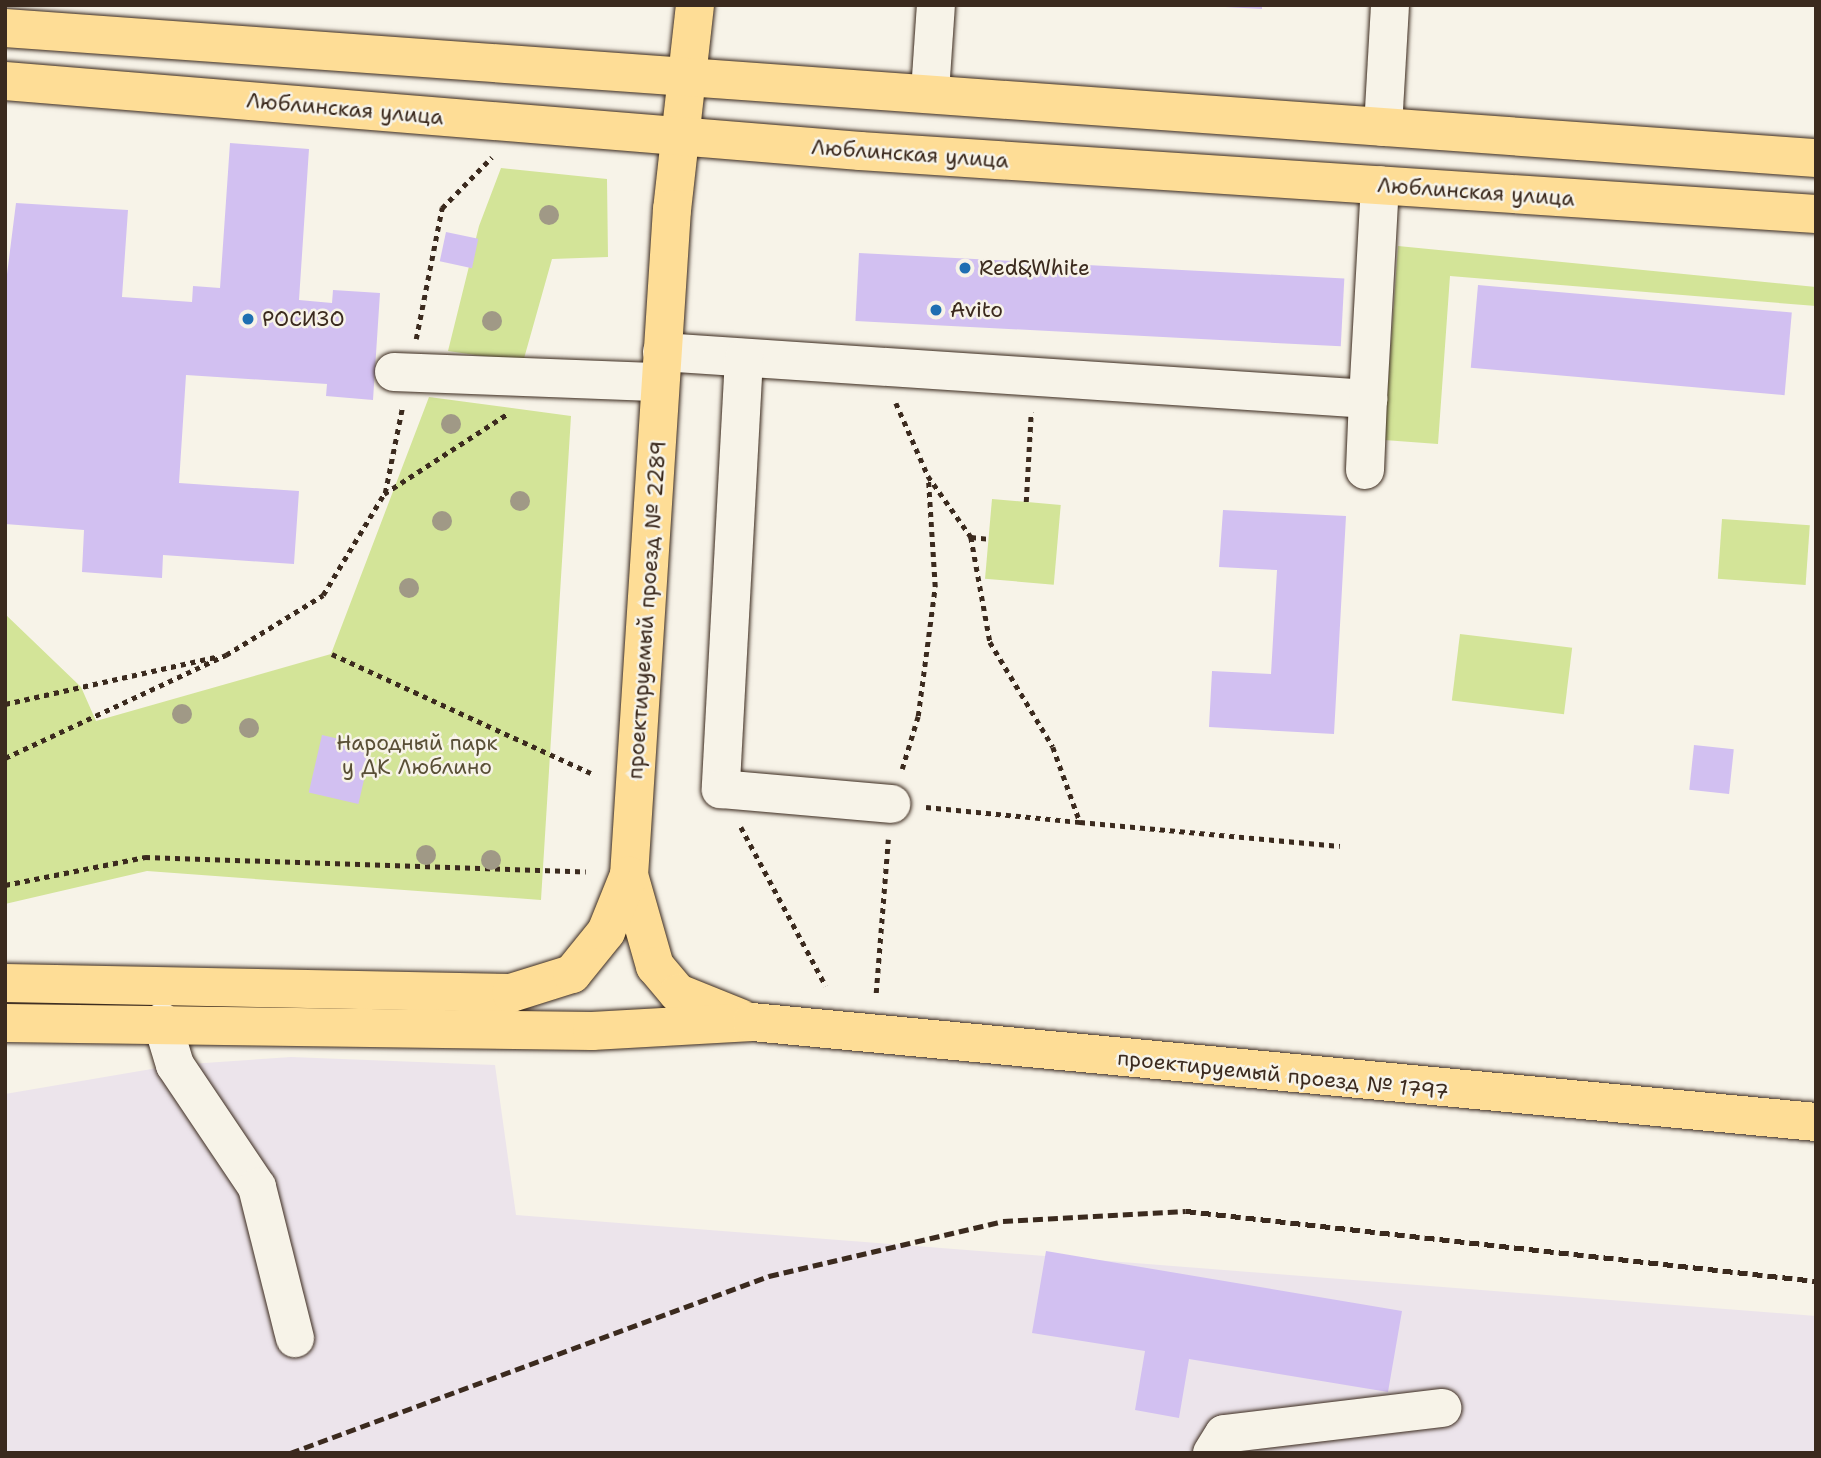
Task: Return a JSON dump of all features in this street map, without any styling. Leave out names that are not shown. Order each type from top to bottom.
[{"type":"main road","name":"проектируемый проезд № 2289","points":[[695,5],[661,367],[629,875],[642,931],[663,975],[678,993],[752,1022]]},
{"type":"main road","points":[[5,28],[930,92],[1816,158]]},
{"type":"main road","name":"Люблинская улица","points":[[5,81],[682,137],[1816,214]]},
{"type":"main road","points":[[5,983],[512,993],[572,974],[606,933],[629,875]]},
{"type":"main road","points":[[5,1023],[162,1022],[592,1031],[752,1022]]},
{"type":"main road","name":"проектируемый проезд № 1797","points":[[752,1022],[1816,1122]]},
{"type":"lane","points":[[930,92],[936,5]]},
{"type":"lane","points":[[1382,127],[1390,5]]},
{"type":"lane","points":[[1365,470],[1380,186]]},
{"type":"lane","points":[[401,372],[661,367],[744,358],[1368,399]]},
{"type":"lane","points":[[744,358],[721,789],[891,804]]},
{"type":"lane","points":[[162,1022],[174,1065],[257,1187],[295,1338]]},
{"type":"lane","points":[[1212,1453],[1224,1434],[1442,1408]]},
{"type":"path","points":[[5,758],[226,655],[323,595],[384,494],[401,372],[442,208],[492,157]]},
{"type":"path","points":[[881,367],[928,476],[971,537],[990,642],[1054,747],[1080,822]]},
{"type":"path","points":[[1026,502],[1033,377]]},
{"type":"path","points":[[384,494],[512,411]]},
{"type":"path","points":[[876,993],[891,804],[918,716],[935,587],[928,476]]},
{"type":"path","points":[[971,537],[989,539]]},
{"type":"path","points":[[332,654],[591,773]]},
{"type":"path","points":[[5,704],[226,655]]},
{"type":"path","points":[[721,789],[826,986]]},
{"type":"path","points":[[891,804],[1340,846]]},
{"type":"path","points":[[5,885],[145,857],[586,872]]},
{"type":"shaded area","points":[[291,1057],[495,1065],[516,1215],[1816,1316],[1816,1453],[5,1453],[5,1094],[175,1065]]},
{"type":"green space","points":[[501,168],[607,179],[608,257],[552,259],[523,362],[448,351],[479,226]]},
{"type":"green space","points":[[1398,246],[1816,287],[1816,306],[1450,276],[1438,444],[1384,440]]},
{"type":"green space","name":"Народный парк у ДК Люблино","points":[[429,397],[571,416],[541,900],[147,871],[5,904],[5,614],[81,687],[96,721],[331,654]]},
{"type":"green space","points":[[992,499],[1061,505],[1054,585],[985,579]]},
{"type":"green space","points":[[1722,519],[1810,525],[1806,585],[1718,579]]},
{"type":"green space","points":[[1460,634],[1572,648],[1564,714],[1452,701]]},
{"type":"building","points":[[1262,5],[1262,9],[1225,7]]},
{"type":"building","points":[[230,143],[309,149],[299,300],[332,303],[333,290],[380,293],[373,400],[326,396],[327,384],[186,375],[179,483],[299,491],[294,564],[163,555],[162,578],[82,572],[84,530],[5,524],[5,290],[16,203],[128,210],[122,297],[192,302],[193,286],[220,288]]},
{"type":"building","points":[[446,232],[478,239],[472,268],[440,261]]},
{"type":"building","points":[[859,253],[1344,278],[1341,346],[855,321]]},
{"type":"building","points":[[1478,285],[1792,312],[1785,395],[1471,368]]},
{"type":"building","points":[[1223,510],[1346,516],[1334,734],[1209,727],[1212,671],[1271,674],[1277,570],[1219,567]]},
{"type":"building","points":[[322,735],[372,746],[358,804],[309,792]]},
{"type":"building","points":[[1694,745],[1734,749],[1729,794],[1689,790]]},
{"type":"building","points":[[1046,1251],[1402,1311],[1388,1392],[1189,1359],[1179,1418],[1135,1410],[1145,1351],[1032,1333]]},
{"type":"railway","points":[[290,1453],[769,1276],[1003,1221],[1186,1211],[1816,1281]]},
{"type":"place","name":"Red&White","points":[[965,268]]},
{"type":"place","name":"Avito","points":[[936,310]]},
{"type":"place","name":"РОСИЗО","points":[[248,319]]}]
